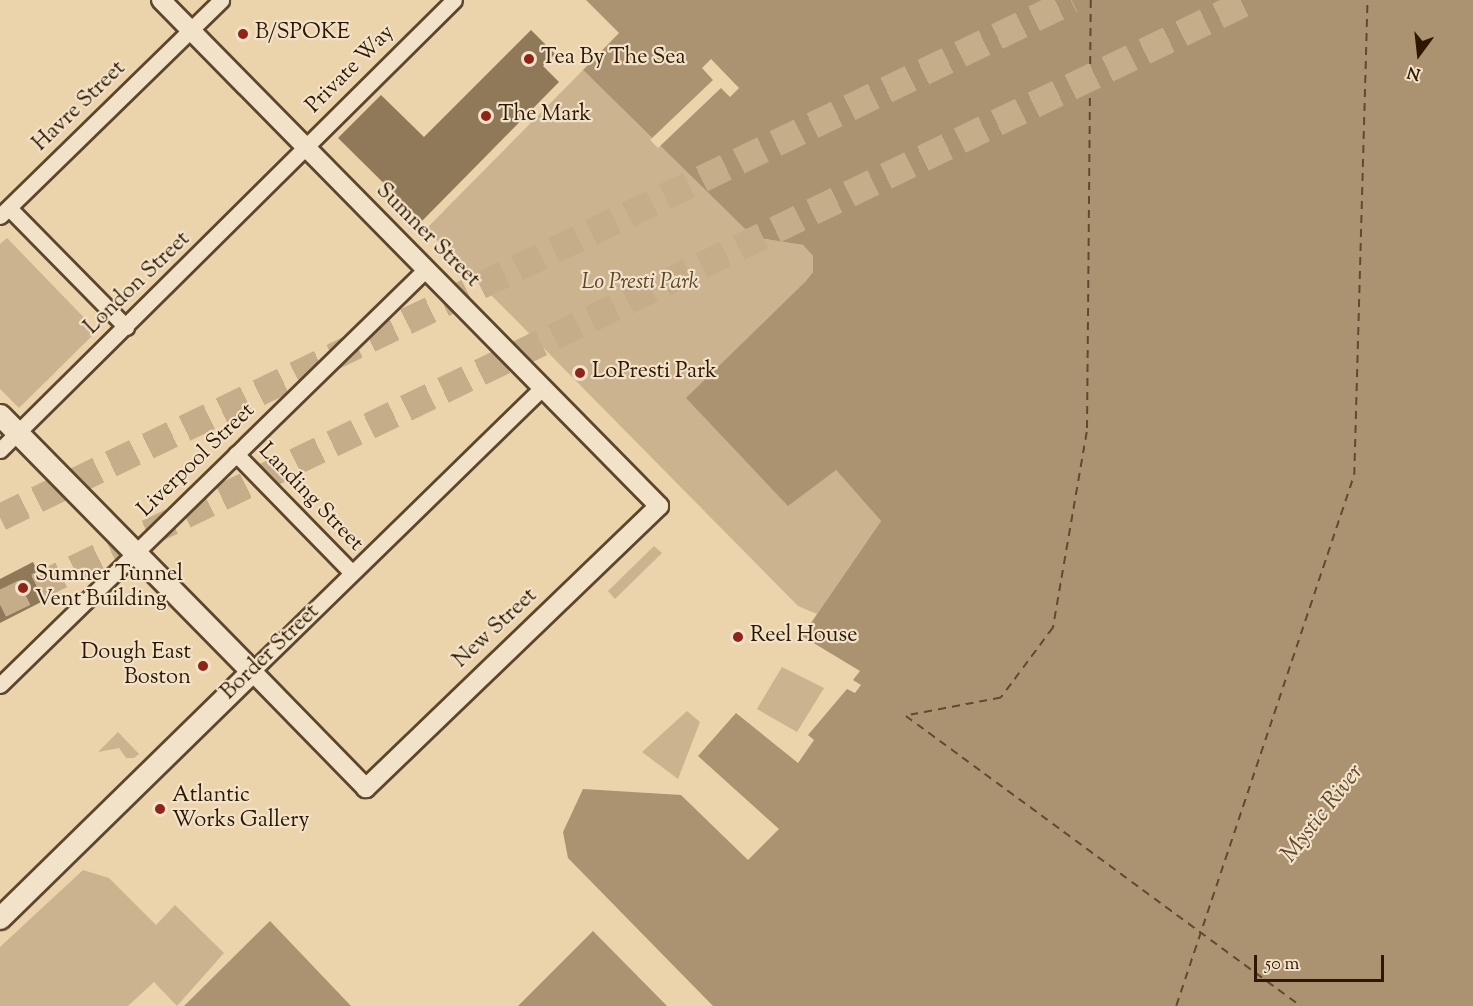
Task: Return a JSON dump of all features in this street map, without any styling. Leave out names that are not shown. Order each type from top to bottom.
[{"type":"main road","points":[[0,415],[252,671]]},
{"type":"main road","name":"Border Street","points":[[0,918],[252,671]]},
{"type":"street","name":"Sumner Street","points":[[161,0],[659,506]]},
{"type":"street","name":"Havre Street","points":[[4,212],[221,0]]},
{"type":"street","name":"Private Way","points":[[308,149],[320,131],[454,0]]},
{"type":"street","name":"London Street","points":[[0,450],[308,149]]},
{"type":"street","points":[[4,212],[126,327]]},
{"type":"street","name":"Liverpool Street","points":[[0,685],[426,269]]},
{"type":"street","name":"Border Street","points":[[252,671],[542,388]]},
{"type":"street","name":"Landing Street","points":[[236,454],[352,573]]},
{"type":"street","name":"New Street","points":[[252,671],[366,788],[659,506]]},
{"type":"green space","name":"Lo Presti Park","points":[[583,70],[743,227],[759,238],[803,245],[813,256],[813,272],[805,282],[836,470],[881,521],[817,614],[798,606],[426,229]]},
{"type":"green space","points":[[7,238],[97,331],[19,408],[0,389],[0,244]]},
{"type":"green space","points":[[654,546],[662,553],[615,599],[608,591]]},
{"type":"green space","points":[[782,667],[824,688],[797,732],[757,709]]},
{"type":"green space","points":[[687,711],[700,722],[678,779],[642,752]]},
{"type":"green space","points":[[118,732],[139,754],[134,758],[126,758],[119,748],[98,752]]},
{"type":"green space","points":[[83,870],[109,878],[156,925],[175,905],[224,953],[177,1006],[154,982],[128,1006],[0,1006],[0,947]]},
{"type":"water","name":"Mystic River","points":[[586,0],[1473,0],[1473,1006],[713,1006],[568,858],[563,832],[583,789],[681,795],[748,860],[779,829],[698,756],[736,713],[798,763],[814,740],[808,735],[847,689],[855,693],[861,685],[853,680],[860,671],[802,636],[881,521],[836,470],[788,506],[686,398],[805,282],[813,272],[813,256],[803,245],[759,238],[743,227],[583,70],[619,33]]},
{"type":"water","points":[[270,921],[351,1006],[184,1006]]},
{"type":"water","points":[[593,931],[667,1006],[518,1006]]},
{"type":"pier","points":[[711,59],[739,88],[730,97],[721,88],[658,148],[650,140],[713,80],[702,68]]},
{"type":"building","name":"The Mark","points":[[531,30],[555,54],[543,66],[559,82],[422,221],[338,138],[381,95],[424,137]]},
{"type":"building","name":"Sumner Tunnel Vent Building","points":[[33,562],[51,597],[0,623],[0,579]]},
{"type":"ferry route","points":[[1091,0],[1087,432],[1053,628],[1001,698],[906,716],[1301,1006]]},
{"type":"ferry route","points":[[1176,1006],[1354,475],[1367,0]]},
{"type":"tunnel","points":[[0,517],[1072,0]]},
{"type":"tunnel","points":[[0,604],[1250,0]]},
{"type":"place","name":"B/SPOKE","points":[[243,34]]},
{"type":"place","name":"Tea By The Sea","points":[[529,59]]},
{"type":"place","name":"The Mark","points":[[486,116]]},
{"type":"place","name":"LoPresti Park","points":[[580,373]]},
{"type":"place","name":"Sumner Tunnel Vent Building","points":[[23,588]]},
{"type":"place","name":"Reel House","points":[[738,637]]},
{"type":"place","name":"Dough East Boston","points":[[203,666]]},
{"type":"place","name":"Atlantic Works Gallery","points":[[160,809]]}]
